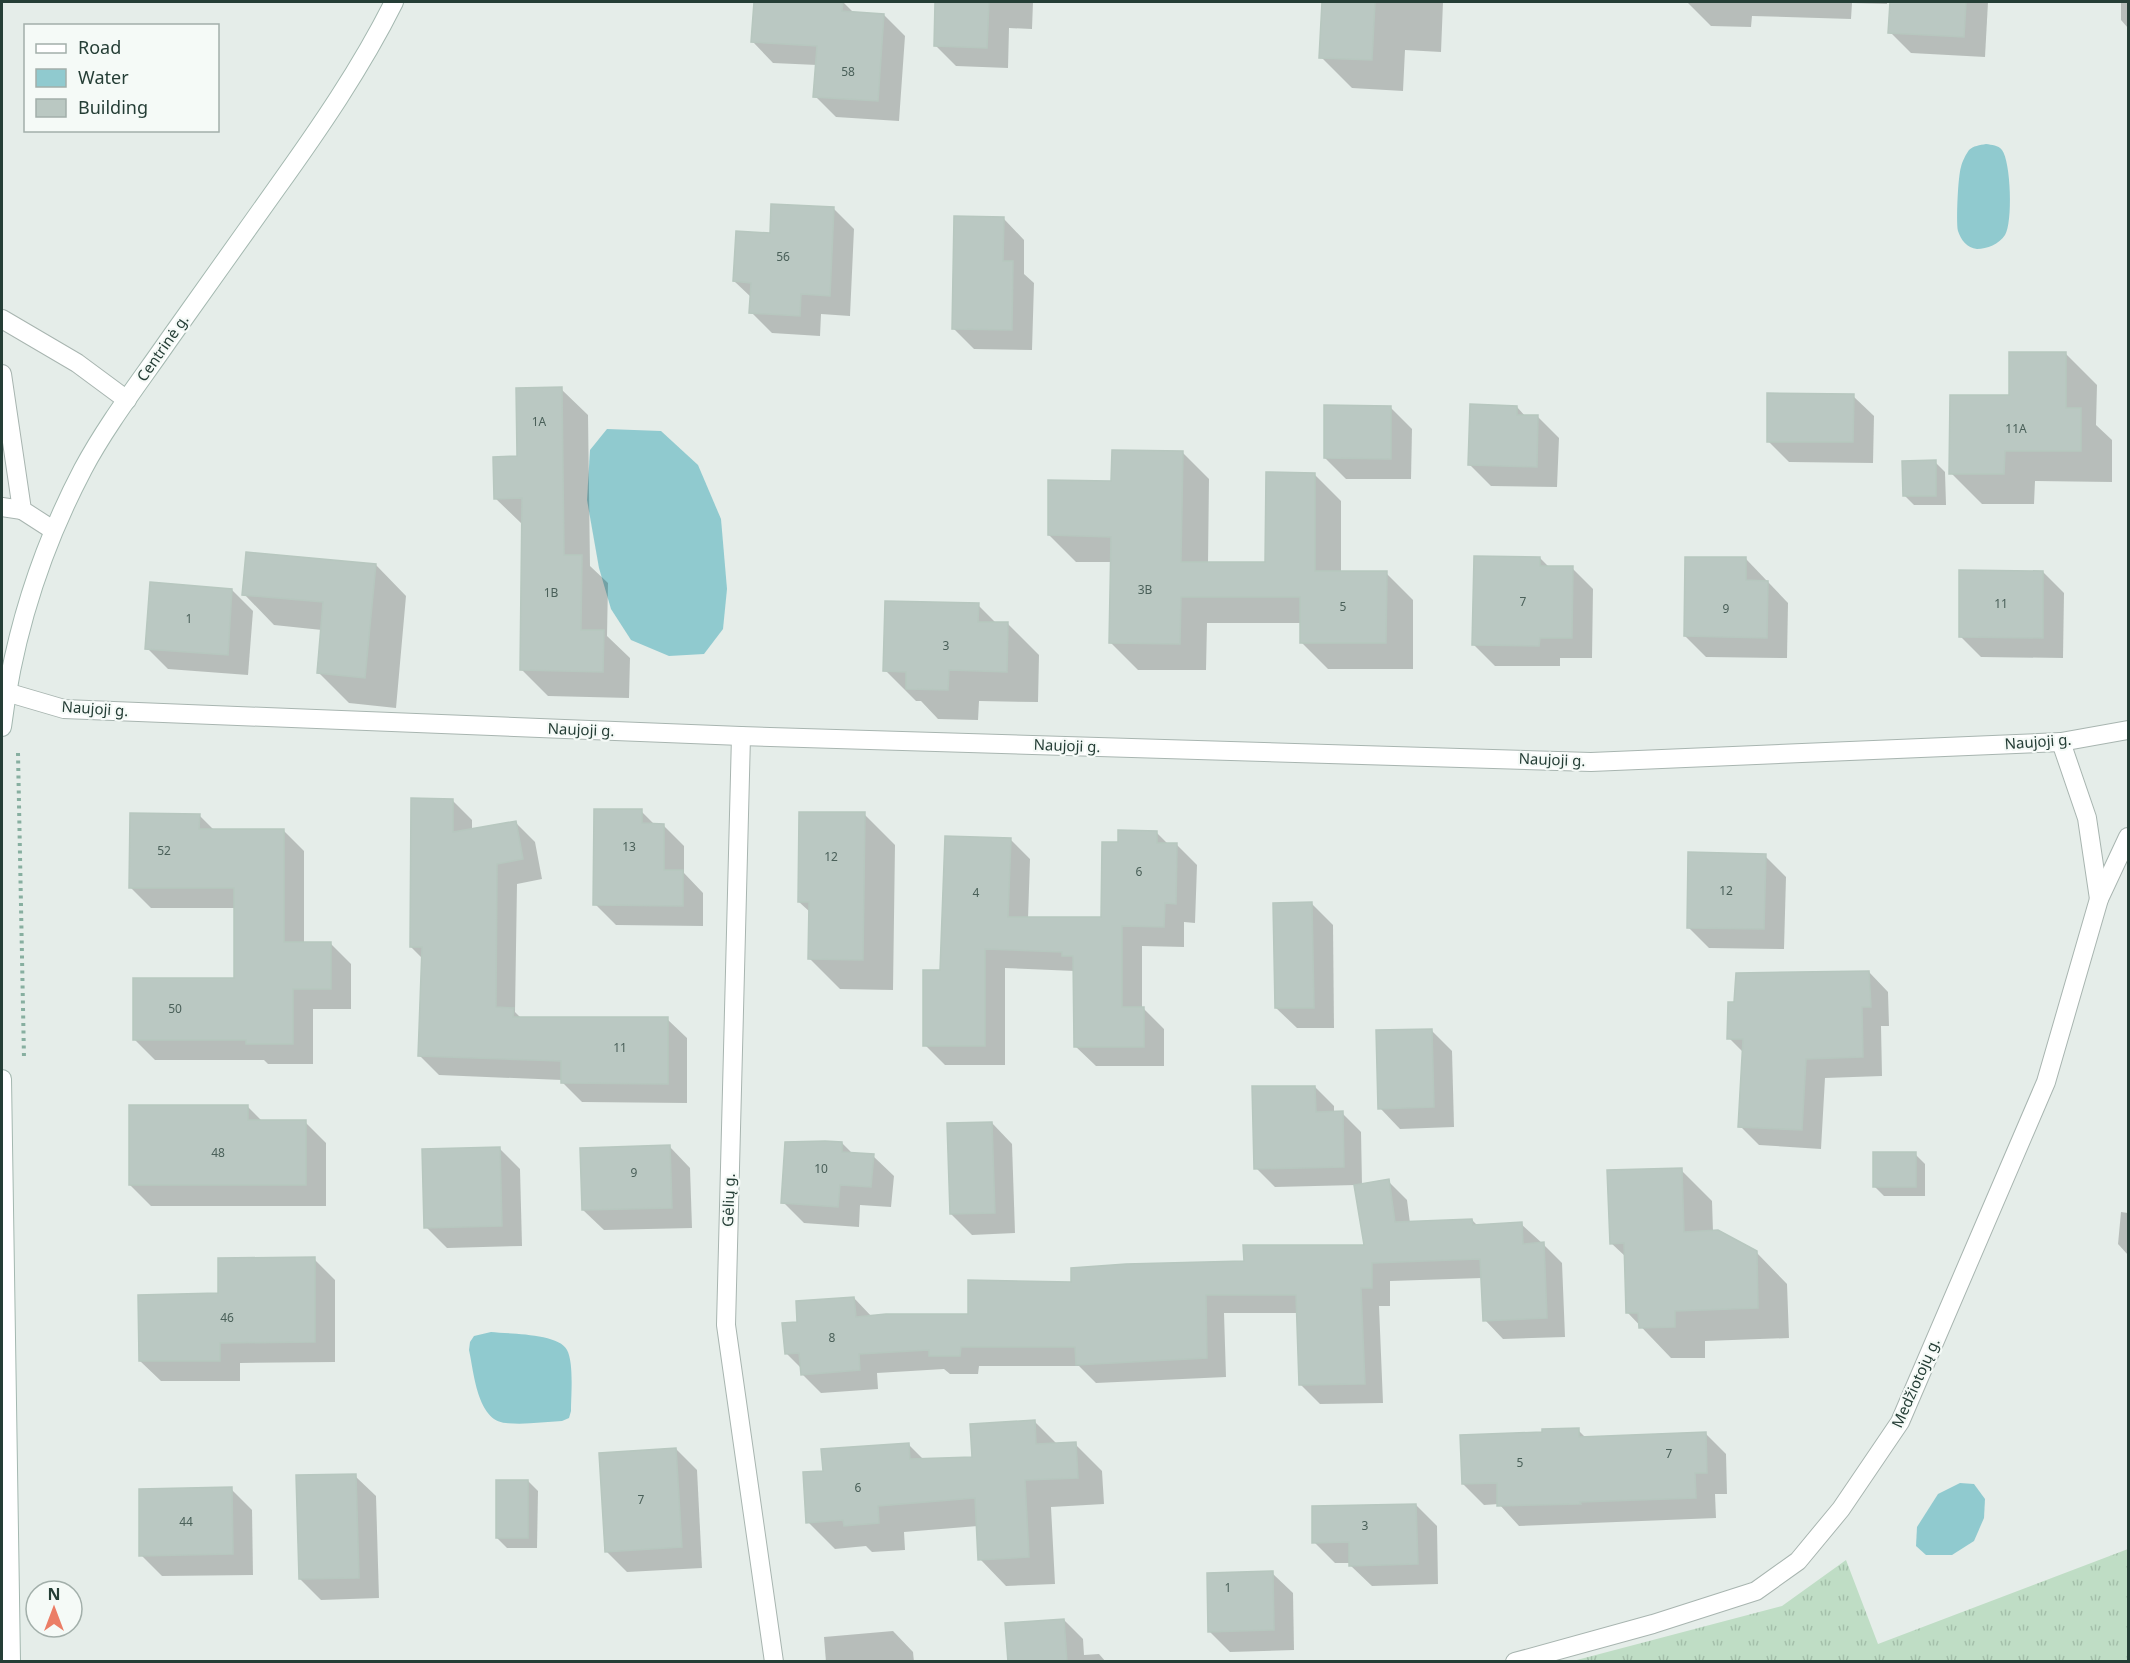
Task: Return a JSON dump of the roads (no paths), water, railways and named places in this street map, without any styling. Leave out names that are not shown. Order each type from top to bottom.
[{"type":"street","name":"Centrinė g.","points":[[2,727],[6,692],[24,615],[53,530],[83,468],[127,400],[331,111],[394,2]]},
{"type":"street","points":[[2,319],[77,363],[127,400]]},
{"type":"street","points":[[2,374],[22,510]]},
{"type":"street","points":[[2,507],[22,510],[53,530]]},
{"type":"street","name":"Naujoji g.","points":[[6,692],[64,709],[741,736],[1591,762],[2061,742],[2128,730]]},
{"type":"street","name":"Gėlių g.","points":[[741,736],[726,1324],[774,1662]]},
{"type":"street","name":"Medžiotojų g.","points":[[2061,742],[2087,818],[2099,899]]},
{"type":"street","name":"Medžiotojų g.","points":[[1515,1662],[1653,1624],[1756,1591],[1798,1561],[1841,1509],[1900,1422],[2037,1104],[2046,1082],[2099,899],[2128,837]]},
{"type":"street","points":[[2,1079],[11,1662]]},
{"type":"water","points":[[1986,144],[1999,147],[2005,157],[2009,179],[2009,218],[2008,228],[2000,241],[1977,249],[1965,243],[1958,231],[1959,179],[1962,163],[1969,150]]},
{"type":"water","points":[[607,429],[661,431],[698,465],[721,519],[727,589],[723,629],[704,654],[669,656],[631,640],[611,609],[599,568],[587,500],[590,450]]},
{"type":"water","points":[[491,1332],[544,1337],[562,1344],[569,1356],[571,1371],[569,1418],[562,1421],[513,1424],[496,1420],[489,1414],[478,1394],[469,1350],[474,1336]]},
{"type":"water","points":[[1960,1483],[1974,1484],[1985,1499],[1984,1518],[1974,1541],[1952,1555],[1926,1555],[1916,1546],[1917,1527],[1938,1494]]}]
